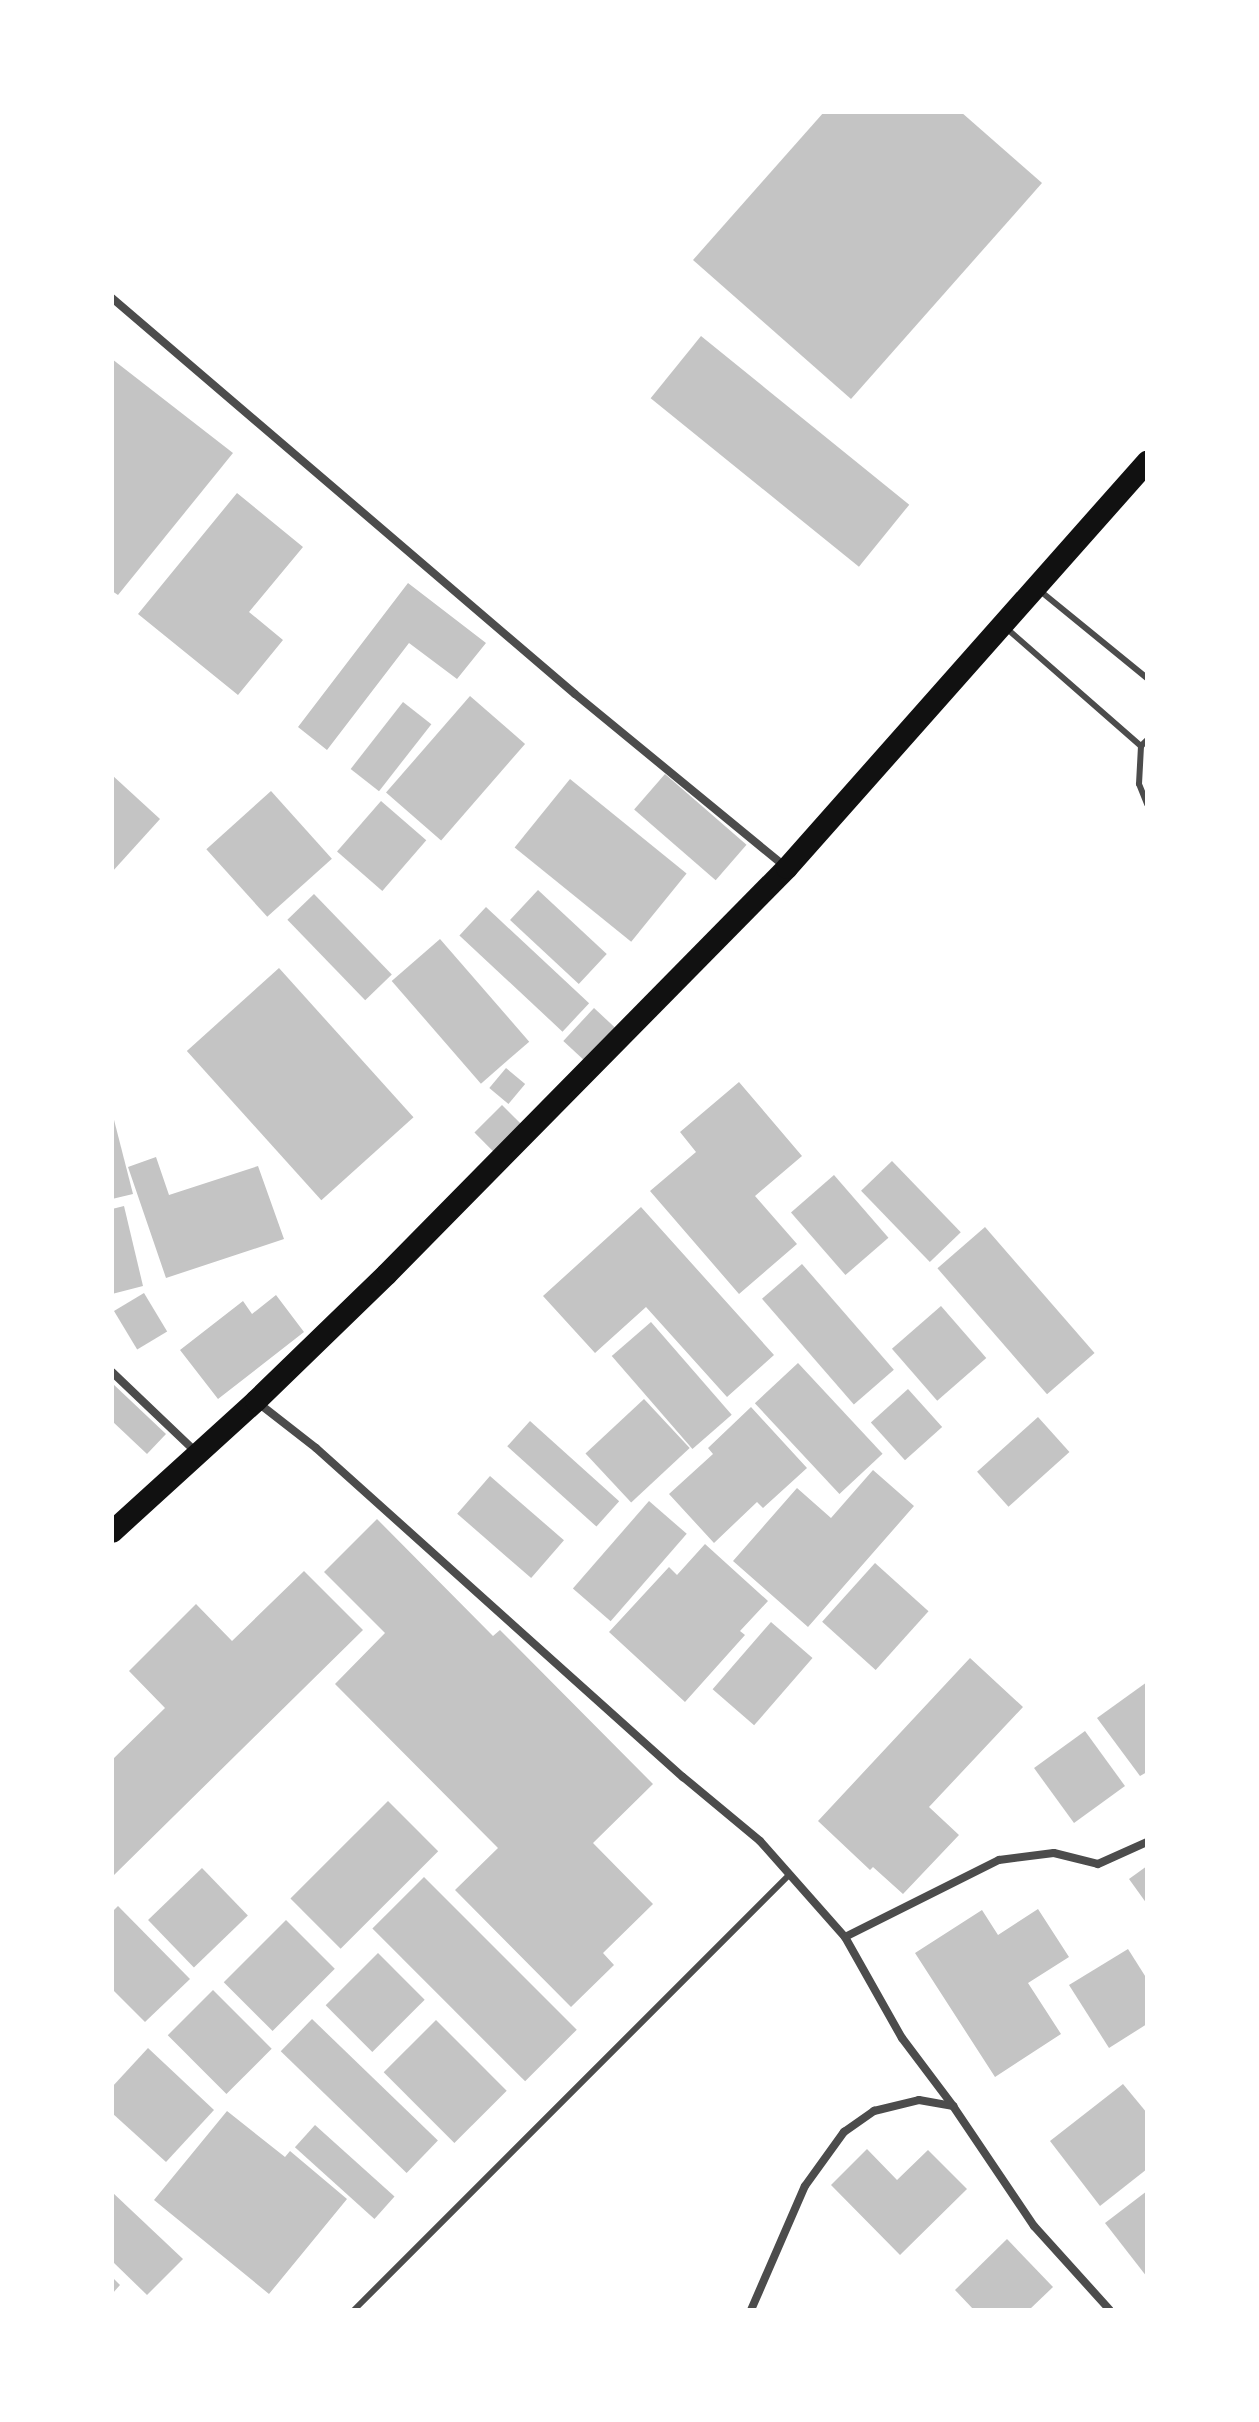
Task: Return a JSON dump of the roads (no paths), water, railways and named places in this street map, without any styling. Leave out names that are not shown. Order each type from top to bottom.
[{"type":"highway","points":[[112,1532],[256,1401],[534,1128],[787,868],[1147,462]]},
{"type":"street","points":[[112,298],[551,673],[787,868]]},
{"type":"street","points":[[112,1372],[199,1454]]},
{"type":"street","points":[[256,1401],[316,1448],[683,1777],[760,1841],[845,1937],[902,2038],[953,2106],[1034,2226],[1110,2310]]},
{"type":"street","points":[[845,1937],[999,1860],[1054,1853],[1098,1864],[1147,1842]]},
{"type":"street","points":[[751,2310],[805,2186],[844,2132],[874,2111],[919,2100],[953,2106]]},
{"type":"lane","points":[[1036,588],[1147,678]]},
{"type":"lane","points":[[1004,626],[1141,746]]},
{"type":"lane","points":[[1147,740],[1141,746],[1139,784],[1147,804]]},
{"type":"lane","points":[[354,2310],[789,1875]]}]
